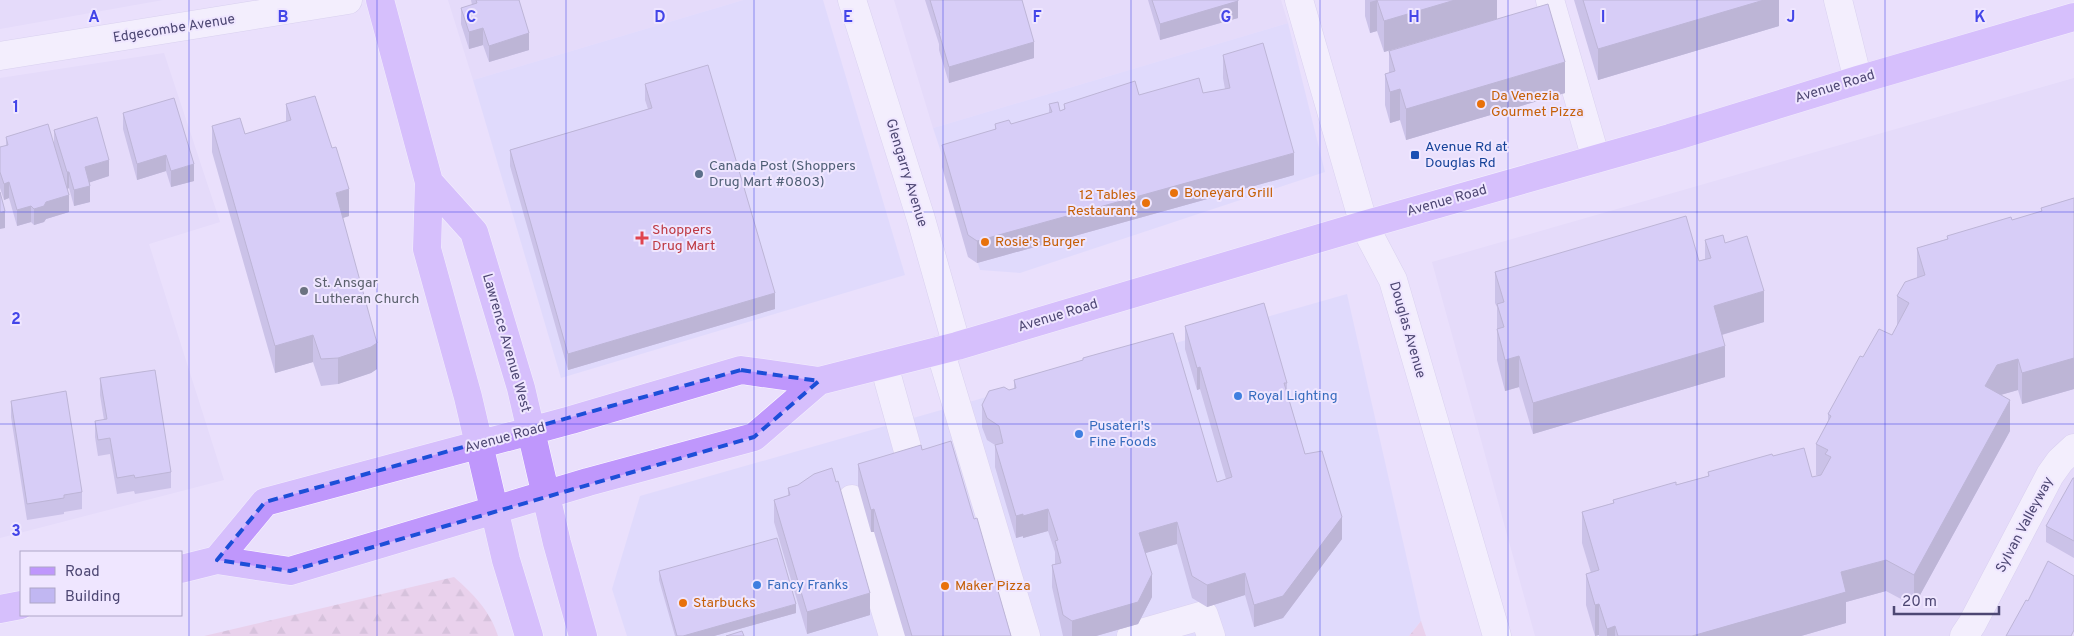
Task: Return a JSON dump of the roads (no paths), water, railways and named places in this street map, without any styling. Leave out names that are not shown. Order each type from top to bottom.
[{"type":"main road","name":"Lawrence Avenue West","points":[[380,0],[429,182],[427,249],[468,397],[506,560],[529,636]]},
{"type":"main road","name":"Avenue Road","points":[[217,560],[265,502],[531,431],[741,370],[819,381],[948,348],[1364,225],[1670,138],[1858,80],[2074,17]]},
{"type":"main road","name":"Lawrence Avenue West","points":[[429,182],[474,232],[521,388],[557,543],[583,636]]},
{"type":"main road","name":"Avenue Road","points":[[182,569],[217,560],[290,570],[546,494],[754,437],[819,381]]},
{"type":"main road","points":[[0,609],[20,605]]},
{"type":"street","name":"Edgecombe Avenue","points":[[0,56],[348,0]]},
{"type":"street","name":"Glengarry Avenue","points":[[852,0],[921,219],[948,348],[1026,636]]},
{"type":"street","name":"Douglas Avenue","points":[[1299,0],[1364,225],[1394,280],[1497,636]]},
{"type":"street","points":[[1550,0],[1596,159]]},
{"type":"street","points":[[1838,0],[1858,80]]},
{"type":"street","points":[[884,365],[913,470]]},
{"type":"street","name":"Sylvan Valleyway","points":[[1965,635],[2050,475],[2060,461],[2074,448]]},
{"type":"street","points":[[852,500],[893,636]]},
{"type":"street","points":[[1131,636],[1204,615],[1211,636]]},
{"type":"place","name":"Da Venezia Gourmet Pizza","points":[[1481,104]]},
{"type":"place","name":"Avenue Rd at Douglas Rd","points":[[1415,155]]},
{"type":"place","name":"Canada Post (Shoppers Drug Mart #0803)","points":[[699,174]]},
{"type":"place","name":"Boneyard Grill","points":[[1174,193]]},
{"type":"place","name":"12 Tables Restaurant","points":[[1146,203]]},
{"type":"place","name":"Shoppers Drug Mart","points":[[642,238]]},
{"type":"place","name":"Rosie's Burger","points":[[985,242]]},
{"type":"place","name":"St. Ansgar Lutheran Church","points":[[304,291]]},
{"type":"place","name":"Royal Lighting","points":[[1238,396]]},
{"type":"place","name":"Pusateri's Fine Foods","points":[[1079,434]]},
{"type":"place","name":"Fancy Franks","points":[[757,585]]},
{"type":"place","name":"Maker Pizza","points":[[945,586]]},
{"type":"place","name":"Starbucks","points":[[683,603]]}]
